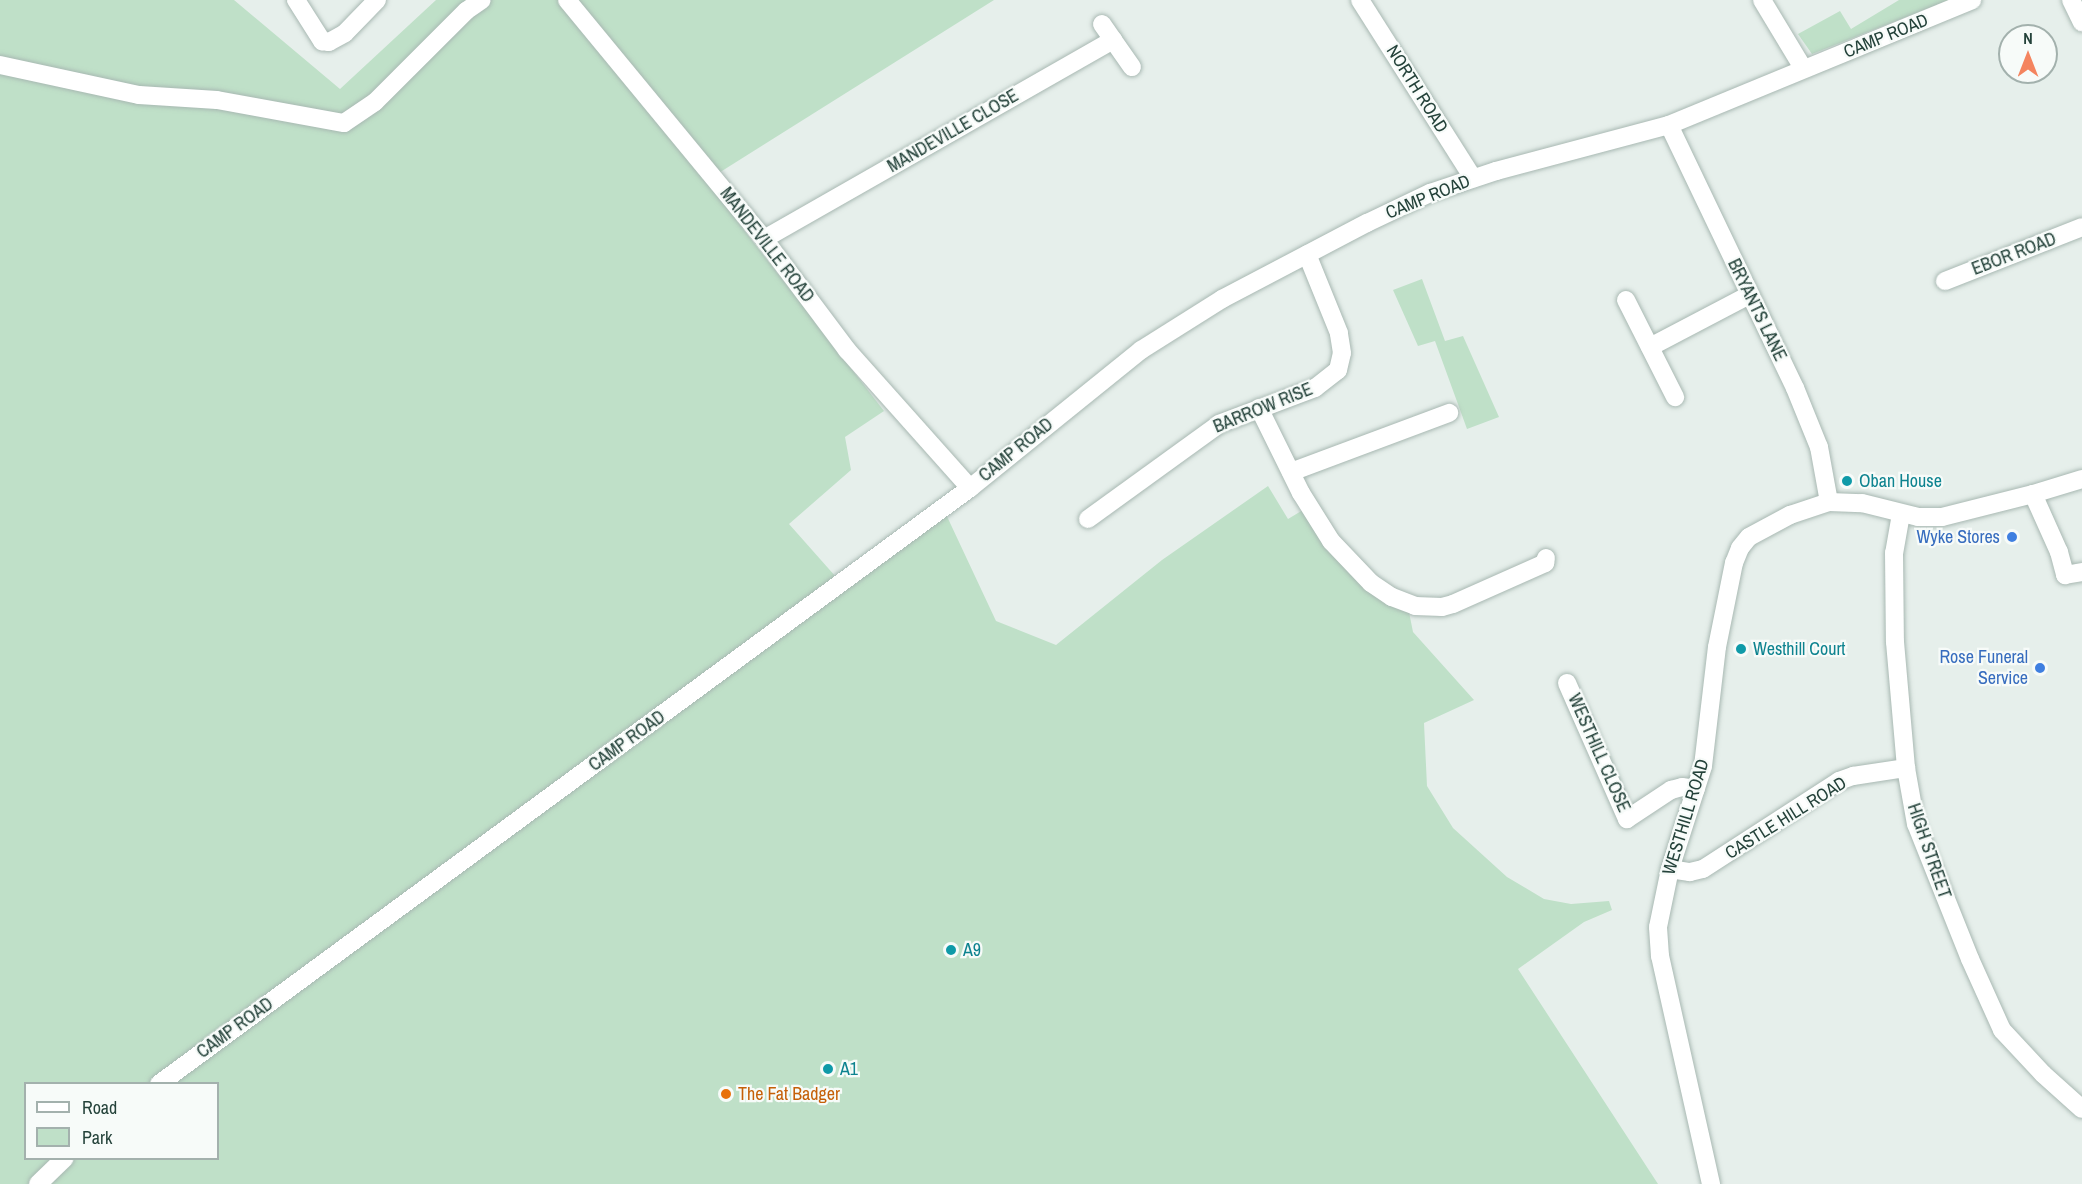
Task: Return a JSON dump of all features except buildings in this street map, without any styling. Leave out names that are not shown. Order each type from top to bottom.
[{"type":"street","points":[[296,0],[322,41],[329,42],[345,33],[377,0]]},
{"type":"street","points":[[0,65],[139,95],[217,100],[344,123],[375,102],[466,11],[482,0]]},
{"type":"street","name":"MANDEVILLE ROAD","points":[[567,0],[764,239],[847,350],[970,488]]},
{"type":"street","name":"NORTH ROAD","points":[[1360,0],[1473,178]]},
{"type":"street","points":[[1762,0],[1803,68]]},
{"type":"street","points":[[2071,0],[2082,23]]},
{"type":"street","name":"CAMP ROAD","points":[[160,1082],[970,488],[1141,350],[1222,299],[1396,208],[1473,178],[1669,125],[1969,1]]},
{"type":"street","points":[[1102,24],[1132,67]]},
{"type":"street","name":"MANDEVILLE CLOSE","points":[[764,239],[1113,40]]},
{"type":"street","name":"BRYANTS LANE","points":[[1669,125],[1749,296],[1789,375],[1819,447],[1828,502]]},
{"type":"street","name":"EBOR ROAD","points":[[1945,281],[2082,227]]},
{"type":"street","name":"BARROW RISE","points":[[1088,519],[1210,429],[1229,418],[1315,388],[1332,377],[1341,363],[1339,333],[1307,254]]},
{"type":"street","points":[[1650,347],[1749,296]]},
{"type":"street","points":[[1626,300],[1676,397]]},
{"type":"street","points":[[1259,408],[1291,472],[1331,541],[1371,583],[1402,602],[1429,607],[1453,604],[1545,562],[1546,558]]},
{"type":"street","points":[[1291,472],[1449,413]]},
{"type":"street","points":[[1828,502],[1868,505],[1901,514],[1942,517],[2082,479]]},
{"type":"street","points":[[2033,494],[2059,552],[2073,574]]},
{"type":"street","name":"WESTHILL ROAD","points":[[1711,1184],[1659,956],[1659,916],[1670,869],[1707,748],[1717,647],[1736,555],[1743,543],[1755,533],[1802,509],[1828,502]]},
{"type":"street","name":"HIGH STREET","points":[[1901,514],[1894,553],[1895,642],[1906,768],[1916,824],[1970,959],[2002,1030],[2043,1074],[2082,1109]]},
{"type":"street","name":"WESTHILL CLOSE","points":[[1567,683],[1627,819],[1671,790],[1682,787],[1696,789]]},
{"type":"street","name":"CASTLE HILL ROAD","points":[[1670,869],[1690,872],[1703,869],[1839,781],[1853,776],[1906,768]]},
{"type":"street","points":[[38,1184],[63,1160]]},
{"type":"green space","points":[[0,0],[234,0],[340,89],[436,0],[994,0],[706,181],[884,411],[845,437],[851,470],[789,524],[836,577],[944,510],[996,621],[1056,645],[1162,560],[1268,486],[1288,519],[1303,510],[1408,607],[1413,632],[1474,700],[1424,723],[1427,786],[1453,828],[1507,877],[1544,899],[1571,904],[1609,901],[1612,910],[1584,922],[1518,969],[1658,1184],[0,1184]]},
{"type":"green space","points":[[1899,0],[1949,0],[1812,54],[1798,34],[1840,11],[1851,29]]},
{"type":"green space","points":[[1422,279],[1445,341],[1463,336],[1499,417],[1467,429],[1435,341],[1418,346],[1393,290]]},
{"type":"place","name":"Oban House","points":[[1847,481]]},
{"type":"place","name":"Wyke Stores","points":[[2012,537]]},
{"type":"place","name":"Westhill Court","points":[[1741,649]]},
{"type":"place","name":"Rose Funeral Service","points":[[2040,668]]},
{"type":"place","name":"A9","points":[[951,950]]},
{"type":"place","name":"A1","points":[[828,1069]]},
{"type":"place","name":"The Fat Badger","points":[[726,1094]]}]
